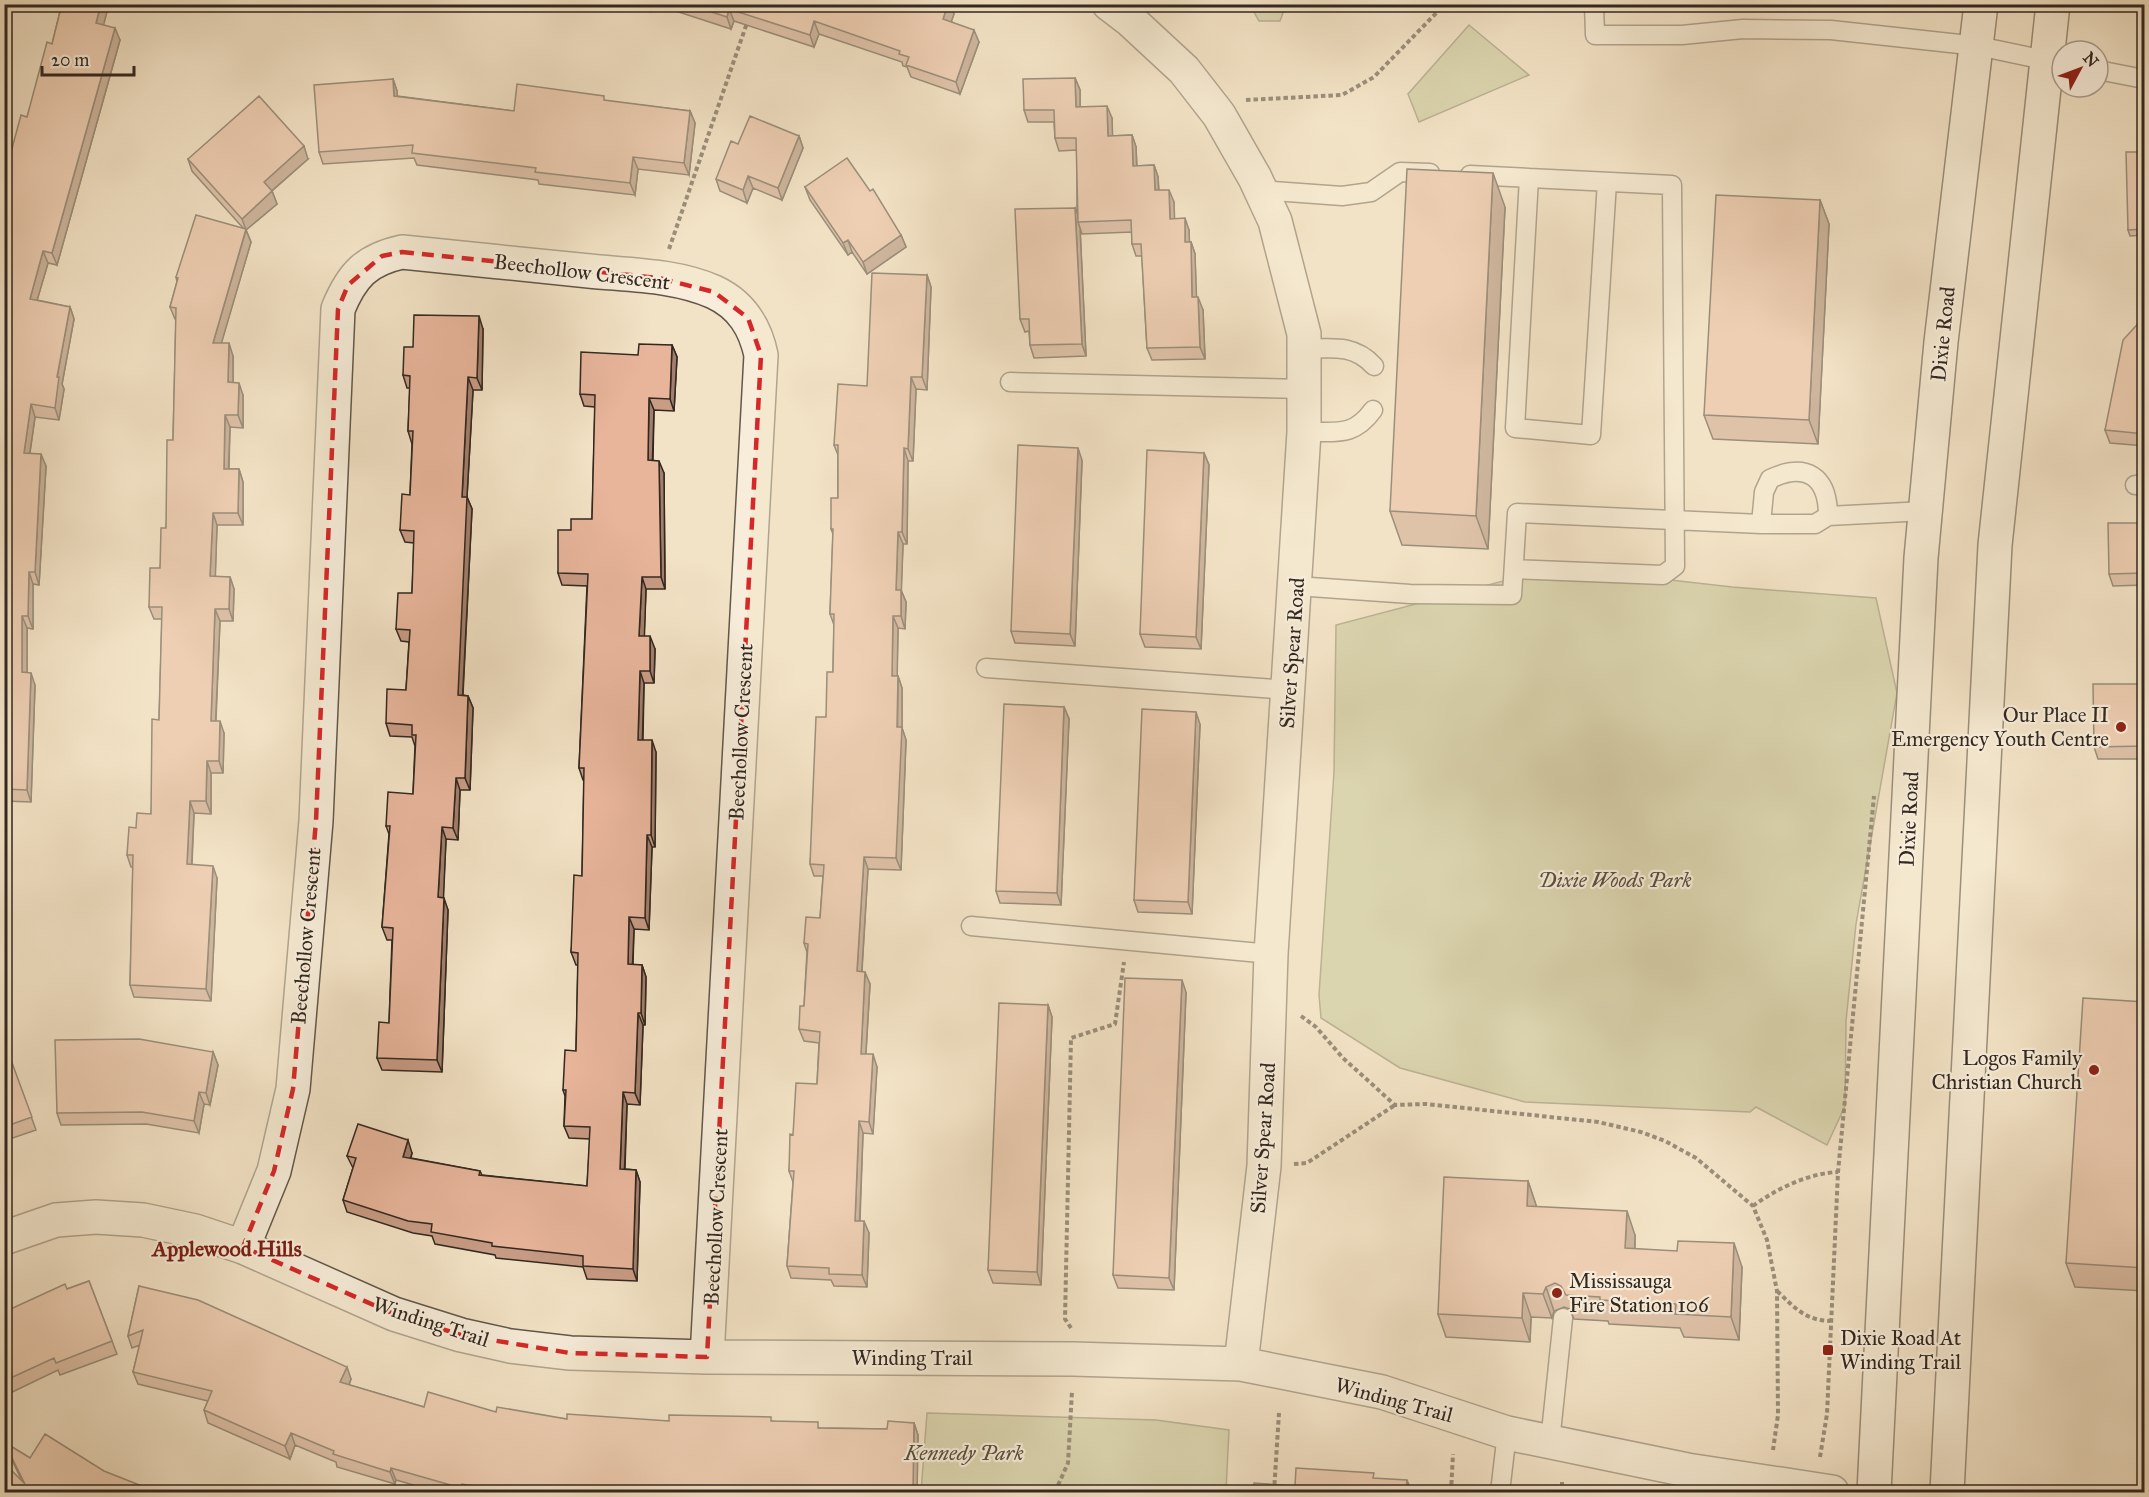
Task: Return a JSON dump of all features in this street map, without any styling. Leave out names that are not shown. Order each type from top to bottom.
[{"type":"street","name":"Dixie Road","points":[[1874,1492],[1892,1111],[1925,511],[1941,342],[1978,46],[1981,4]]},
{"type":"street","points":[[2054,4],[2055,39]]},
{"type":"street","name":"Silver Spear Road","points":[[1126,10],[1184,70],[1219,115],[1261,190],[1275,221],[1301,324],[1304,349],[1306,389],[1304,432],[1290,690],[1271,954],[1264,1166],[1241,1364]]},
{"type":"street","points":[[1947,1492],[1995,544],[2050,99]]},
{"type":"street","name":"Beechollow Crescent","points":[[243,1247],[274,1171],[293,1089],[316,821],[338,309],[348,285],[363,268],[382,256],[402,252],[658,278],[714,292],[732,304],[748,318],[757,336],[761,355],[707,1357]]},
{"type":"street","name":"Winding Trail","points":[[4,1238],[56,1220],[96,1216],[143,1220],[195,1231],[243,1247],[394,1314],[461,1335],[510,1346],[570,1353],[707,1357],[1073,1359],[1241,1364],[1382,1392],[1507,1433],[1687,1470],[1832,1492]]},
{"type":"lane","points":[[1594,4],[1595,35],[1682,35],[1743,29],[1831,30],[1978,46],[2050,61]]},
{"type":"lane","points":[[2110,72],[2145,79]]},
{"type":"lane","points":[[1261,190],[1342,196],[1371,192],[1400,172],[1672,185],[1676,566],[1663,575],[1514,569]]},
{"type":"lane","points":[[1529,178],[1515,428],[1591,435],[1607,182]]},
{"type":"lane","points":[[1304,349],[1346,347],[1365,357],[1374,366]]},
{"type":"lane","points":[[1010,382],[1306,389]]},
{"type":"lane","points":[[1304,432],[1347,431],[1362,425],[1373,410]]},
{"type":"lane","points":[[1761,524],[1764,492],[1770,479],[1786,472],[1807,473],[1821,484],[1828,496],[1828,516]]},
{"type":"lane","points":[[1296,586],[1410,594],[1512,595],[1517,513],[1675,522],[1815,524],[1828,516],[1925,511]]},
{"type":"lane","points":[[986,668],[1290,690]]},
{"type":"lane","points":[[971,926],[1271,954]]},
{"type":"lane","points":[[1550,1442],[1563,1318]]},
{"type":"lane","points":[[1500,1492],[1507,1433]]},
{"type":"path","points":[[1219,115],[1246,100],[1342,95],[1374,77],[1445,4]]},
{"type":"path","points":[[1915,4],[1930,10]]},
{"type":"path","points":[[658,278],[750,15]]},
{"type":"path","points":[[1073,1332],[1065,1319],[1071,1038],[1115,1024],[1127,941]]},
{"type":"path","points":[[1270,1012],[1303,1017],[1395,1105]]},
{"type":"path","points":[[1264,1166],[1307,1164],[1395,1105],[1426,1104],[1598,1122],[1641,1132],[1665,1141],[1696,1158],[1753,1206],[1767,1240],[1777,1291],[1778,1415],[1773,1450]]},
{"type":"path","points":[[1753,1206],[1789,1186],[1823,1173],[1838,1172]]},
{"type":"path","points":[[1777,1291],[1803,1316],[1815,1321],[1830,1321]]},
{"type":"path","points":[[1055,1492],[1070,1452],[1072,1387]]},
{"type":"path","points":[[1274,1492],[1279,1413]]},
{"type":"path","points":[[1451,1492],[1453,1454]]},
{"type":"path","points":[[1562,1482],[1562,1492]]},
{"type":"highlighted area","points":[[402,252],[659,278],[714,292],[748,318],[761,355],[707,1357],[570,1353],[461,1335],[394,1314],[243,1247],[274,1171],[293,1089],[316,821],[338,309],[348,285],[382,256]]},
{"type":"green space","points":[[1250,5],[1286,5],[1280,21],[1259,21]]},
{"type":"green space","points":[[1469,25],[1529,75],[1419,122],[1408,94]]},
{"type":"green space","name":"Dixie Woods Park","points":[[1556,567],[1732,587],[1876,598],[1897,693],[1856,924],[1846,1021],[1845,1106],[1827,1145],[1756,1107],[1750,1112],[1525,1102],[1400,1068],[1321,1018],[1319,995],[1334,772],[1336,625]]},
{"type":"green space","name":"Kennedy Park","points":[[927,1413],[1156,1420],[1229,1430],[1226,1492],[921,1492]]},
{"type":"building","points":[[62,4],[101,4],[96,23],[115,28],[52,253],[43,251],[30,299],[70,307],[57,377],[59,377],[55,408],[31,404],[24,453],[41,454],[35,572],[29,572],[28,616],[22,616],[22,672],[31,673],[27,790],[4,789],[4,178],[21,115],[27,117],[47,42],[52,44]]},
{"type":"building","points":[[687,4],[948,4],[943,19],[974,30],[956,82],[906,65],[909,57],[899,54],[900,51],[814,21],[810,35],[729,9],[727,17]]},
{"type":"building","points":[[1075,78],[1076,107],[1107,106],[1108,136],[1132,135],[1133,166],[1154,165],[1155,190],[1169,190],[1170,219],[1185,218],[1185,242],[1191,242],[1192,297],[1198,297],[1200,347],[1147,348],[1141,244],[1132,244],[1131,220],[1078,222],[1076,138],[1055,138],[1054,110],[1024,110],[1023,79]]},
{"type":"building","points":[[393,79],[394,96],[514,111],[517,84],[604,96],[604,100],[690,111],[684,163],[633,157],[630,183],[535,172],[536,168],[412,153],[413,145],[319,152],[314,85]]},
{"type":"building","points":[[259,96],[304,146],[264,182],[272,191],[242,219],[188,159]]},
{"type":"building","points":[[750,116],[799,136],[778,188],[748,176],[743,190],[716,179],[731,141],[738,144]]},
{"type":"building","points":[[2126,152],[2145,152],[2145,229],[2128,230]]},
{"type":"building","points":[[847,158],[870,191],[873,189],[901,235],[863,262],[848,240],[843,243],[805,187]]},
{"type":"building","points":[[1407,169],[1493,173],[1476,516],[1390,511]]},
{"type":"building","points":[[1716,195],[1820,200],[1809,420],[1704,415]]},
{"type":"building","points":[[1075,208],[1082,344],[1030,345],[1029,319],[1020,319],[1015,209]]},
{"type":"building","points":[[196,215],[246,229],[213,343],[229,343],[228,382],[239,383],[238,415],[225,415],[224,469],[239,469],[238,513],[213,513],[210,576],[230,577],[229,609],[215,609],[211,721],[220,721],[219,761],[207,761],[206,801],[190,801],[187,864],[213,866],[206,989],[130,985],[133,855],[127,855],[129,827],[136,828],[137,813],[151,814],[152,719],[159,720],[162,607],[149,607],[150,568],[160,568],[161,528],[166,528],[167,440],[173,440],[176,308],[170,307],[178,278],[176,277]]},
{"type":"building","points":[[872,273],[927,275],[922,377],[911,377],[908,449],[904,448],[902,532],[898,532],[896,590],[901,590],[901,616],[893,616],[892,676],[898,676],[897,727],[902,727],[896,858],[864,857],[857,971],[865,972],[861,1054],[873,1054],[869,1122],[859,1121],[855,1221],[864,1221],[862,1275],[829,1274],[829,1268],[787,1266],[794,1171],[789,1171],[790,1134],[793,1135],[796,1083],[817,1084],[820,1032],[799,1029],[800,1006],[804,1006],[808,944],[804,943],[806,917],[820,918],[824,865],[810,864],[816,717],[826,717],[827,672],[833,672],[834,614],[830,614],[833,529],[831,529],[831,498],[838,498],[838,445],[834,445],[838,384],[867,386]]},
{"type":"building","points":[[414,315],[479,316],[477,378],[468,377],[462,497],[467,497],[458,695],[468,696],[465,778],[456,778],[453,828],[442,827],[438,897],[444,898],[437,1060],[377,1058],[379,1022],[389,1023],[393,928],[382,927],[390,826],[386,826],[388,792],[413,794],[416,735],[412,735],[412,725],[386,723],[387,689],[406,690],[410,630],[396,629],[398,593],[412,593],[414,531],[400,530],[402,494],[410,495],[413,431],[408,431],[410,376],[403,375],[404,347],[413,347]]},
{"type":"building","points":[[2145,316],[2145,434],[2105,430],[2123,340]]},
{"type":"building","points":[[639,344],[672,345],[670,399],[649,398],[648,460],[659,461],[661,577],[642,577],[639,636],[650,636],[650,671],[640,671],[638,740],[652,740],[651,835],[647,835],[645,918],[629,917],[628,964],[642,965],[635,1093],[623,1092],[620,1169],[636,1170],[633,1269],[583,1266],[583,1256],[492,1246],[492,1243],[431,1232],[432,1224],[408,1221],[343,1200],[356,1158],[347,1156],[358,1124],[408,1140],[403,1157],[480,1171],[479,1175],[587,1186],[590,1127],[564,1126],[566,1090],[563,1090],[565,1050],[576,1051],[578,953],[571,952],[574,875],[582,876],[584,768],[579,768],[588,574],[558,573],[558,530],[571,530],[571,519],[592,519],[595,395],[580,394],[581,352],[638,355]]},
{"type":"building","points":[[1018,445],[1078,448],[1070,634],[1011,631]]},
{"type":"building","points":[[1147,450],[1204,453],[1196,637],[1140,634]]},
{"type":"building","points":[[2108,523],[2145,523],[2145,573],[2109,574]]},
{"type":"building","name":"Our Place II Emergency Youth Centre","points":[[2093,684],[2145,684],[2145,746],[2094,747]]},
{"type":"building","points":[[1004,704],[1064,707],[1057,893],[996,891]]},
{"type":"building","points":[[1142,709],[1196,712],[1188,902],[1134,900]]},
{"type":"building","points":[[1125,978],[1182,980],[1169,1278],[1113,1275]]},
{"type":"building","points":[[2083,998],[2145,1002],[2145,1268],[2066,1263]]},
{"type":"building","points":[[999,1003],[1048,1005],[1037,1272],[988,1270]]},
{"type":"building","points":[[139,1039],[213,1052],[206,1093],[199,1092],[194,1121],[142,1112],[57,1113],[55,1040]]},
{"type":"building","points":[[4,1044],[32,1117],[4,1127]]},
{"type":"building","points":[[1444,1177],[1528,1181],[1527,1206],[1627,1211],[1625,1248],[1677,1251],[1678,1241],[1734,1243],[1731,1317],[1675,1314],[1676,1304],[1600,1300],[1600,1297],[1566,1295],[1561,1286],[1555,1283],[1546,1287],[1543,1294],[1523,1293],[1522,1318],[1438,1314]]},
{"type":"building","points":[[89,1281],[112,1341],[56,1363],[54,1358],[4,1381],[4,1312],[65,1284],[67,1289]]},
{"type":"building","points":[[139,1286],[198,1300],[347,1367],[340,1382],[424,1407],[428,1392],[496,1412],[497,1407],[567,1419],[567,1414],[669,1421],[669,1415],[771,1417],[771,1421],[818,1422],[818,1428],[887,1429],[888,1421],[914,1423],[913,1492],[671,1492],[671,1487],[622,1486],[622,1492],[511,1492],[462,1484],[461,1488],[391,1468],[390,1472],[333,1454],[334,1451],[291,1433],[285,1446],[204,1410],[212,1391],[133,1372],[143,1330],[128,1336]]},
{"type":"building","points":[[45,1434],[104,1471],[157,1492],[4,1492],[4,1478],[10,1469],[25,1484],[4,1442],[30,1458]]},
{"type":"building","points":[[1296,1468],[1374,1473],[1373,1478],[1407,1480],[1406,1492],[1253,1492],[1254,1483],[1295,1486]]},
{"type":"place","name":"Our Place II Emergency Youth Centre","points":[[2121,727]]},
{"type":"place","name":"Logos Family Christian Church","points":[[2094,1070]]},
{"type":"place","name":"Mississauga Fire Station 106","points":[[1557,1293]]},
{"type":"place","name":"Dixie Road At Winding Trail","points":[[1828,1350]]},
{"type":"district","name":"Applewood Hills","points":[[227,1248]]}]
